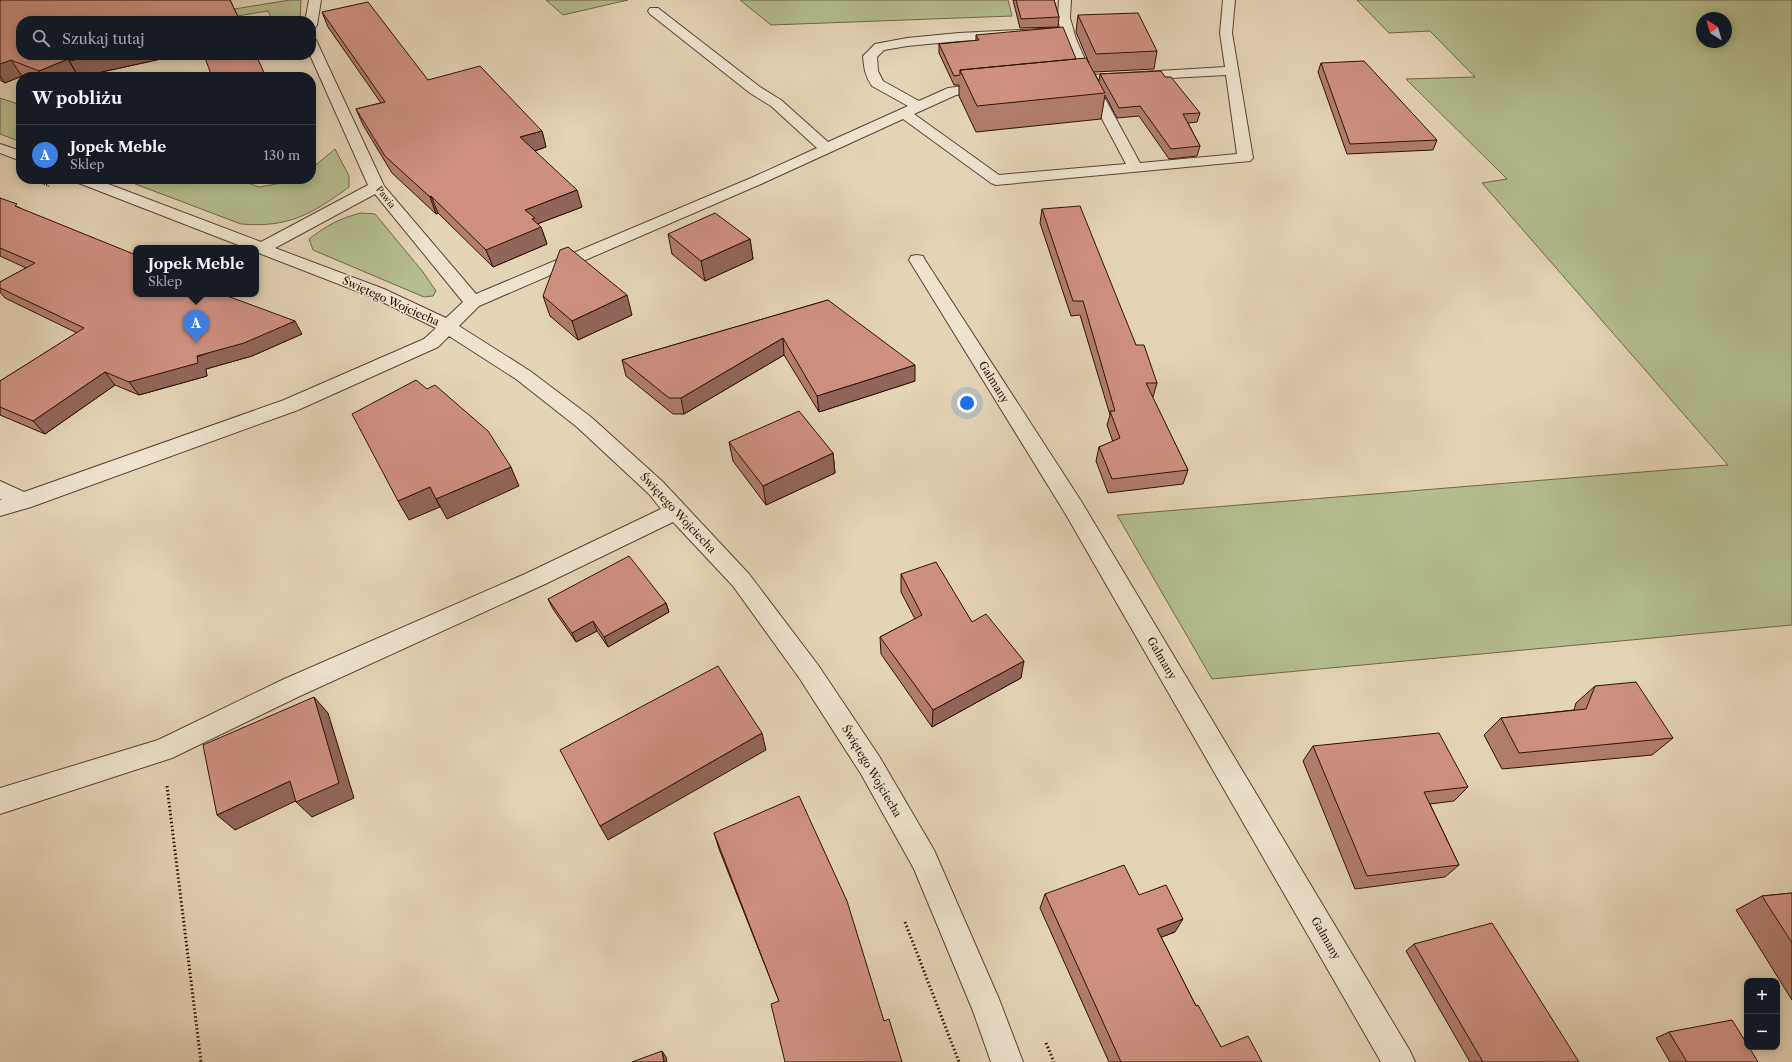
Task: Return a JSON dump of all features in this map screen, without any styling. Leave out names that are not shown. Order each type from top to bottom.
[{"type":"street","points":[[312,16],[315,0]]},
{"type":"street","points":[[1065,0],[1064,18],[1086,78],[1135,167]]},
{"type":"street","points":[[903,113],[996,180],[1245,158],[1226,33],[1229,0]]},
{"type":"street","points":[[654,11],[755,90],[776,103],[826,148]]},
{"type":"street","points":[[918,106],[877,83],[871,72],[870,56],[880,47],[907,42],[959,37],[1068,31]]},
{"type":"street","name":"Pawia","points":[[316,54],[377,187],[473,302]]},
{"type":"street","points":[[1055,81],[1086,78],[1232,71]]},
{"type":"street","points":[[0,508],[291,405],[431,343],[473,302],[756,181],[953,90],[1000,86]]},
{"type":"street","points":[[0,148],[16,154]]},
{"type":"street","name":"Świętego Wojciecha","points":[[94,184],[254,245]]},
{"type":"street","points":[[262,248],[377,187]]},
{"type":"street","name":"Świętego Wojciecha","points":[[259,247],[385,296],[448,327],[523,375],[584,422],[656,488],[741,580],[809,672],[870,765],[924,860],[988,1010],[1007,1062]]},
{"type":"street","name":"Galmany","points":[[917,260],[1073,507],[1399,1062]]},
{"type":"street","points":[[0,489],[23,501]]},
{"type":"street","points":[[0,801],[163,750],[291,688],[533,580],[676,511]]},
{"type":"path","points":[[163,750],[201,1062]]},
{"type":"path","points":[[904,920],[959,1062]]},
{"type":"green space","points":[[290,0],[301,0],[300,16],[270,16],[268,11],[238,16],[191,16]]},
{"type":"green space","points":[[546,0],[628,0],[563,15]]},
{"type":"green space","points":[[740,0],[1008,0],[1012,16],[771,25]]},
{"type":"green space","points":[[1357,0],[1792,0],[1792,625],[1212,679],[1117,515],[1728,465],[1482,183],[1507,179],[1406,79],[1475,77],[1430,31],[1389,33]]},
{"type":"green space","points":[[0,98],[16,103],[16,140],[0,134]]},
{"type":"green space","points":[[335,149],[349,176],[349,187],[311,212],[287,221],[273,224],[241,224],[135,184],[251,184],[259,187],[276,184],[316,184],[316,165]]},
{"type":"green space","points":[[361,213],[375,214],[423,272],[436,291],[433,296],[424,297],[313,250],[309,239],[321,230],[346,217]]},
{"type":"building","points":[[0,0],[230,0],[238,16],[16,16],[16,60],[66,60],[39,71],[11,60],[0,64]]},
{"type":"building","points":[[1016,0],[1054,0],[1059,17],[1021,19]]},
{"type":"building","points":[[368,2],[428,80],[480,66],[542,131],[520,137],[577,190],[525,210],[535,218],[532,219],[541,227],[486,250],[431,196],[430,197],[385,156],[356,109],[385,102],[322,12]]},
{"type":"building","points":[[1138,13],[1157,51],[1096,54],[1078,15]]},
{"type":"building","points":[[1063,27],[1076,59],[960,70],[960,75],[954,76],[939,44],[979,40],[976,35]]},
{"type":"building","points":[[1086,58],[1105,93],[977,106],[960,70]]},
{"type":"building","points":[[206,60],[258,60],[264,72],[210,72]]},
{"type":"building","points":[[1364,61],[1437,140],[1350,144],[1321,63]]},
{"type":"building","points":[[1161,71],[1165,77],[1171,77],[1200,113],[1183,114],[1200,146],[1171,149],[1140,106],[1119,108],[1100,74]]},
{"type":"building","points":[[0,198],[17,204],[15,206],[133,254],[133,297],[230,297],[295,321],[244,343],[197,356],[198,363],[129,382],[105,372],[33,421],[0,407],[0,381],[84,328],[0,288],[0,282],[35,263],[0,248]]},
{"type":"building","points":[[1080,206],[1136,345],[1144,345],[1157,383],[1146,383],[1188,470],[1112,479],[1099,447],[1120,438],[1110,411],[1115,411],[1083,301],[1073,301],[1042,209]]},
{"type":"building","points":[[715,213],[750,239],[701,261],[668,234]]},
{"type":"building","points":[[568,247],[627,295],[572,321],[543,296],[560,250]]},
{"type":"building","points":[[828,300],[915,365],[817,396],[783,338],[681,398],[669,398],[622,360]]},
{"type":"building","points":[[416,380],[427,389],[435,385],[488,431],[511,467],[436,499],[430,487],[398,501],[352,414]]},
{"type":"building","points":[[799,411],[833,453],[763,486],[729,442]]},
{"type":"building","points":[[629,556],[666,603],[604,637],[593,621],[572,633],[548,599]]},
{"type":"building","points":[[936,562],[972,622],[986,614],[1024,661],[933,710],[880,637],[922,615],[901,574]]},
{"type":"building","points":[[718,666],[762,733],[600,826],[560,750]]},
{"type":"building","points":[[1636,682],[1673,738],[1519,753],[1501,718],[1586,709],[1595,686]]},
{"type":"building","points":[[314,697],[339,783],[296,802],[290,781],[217,815],[203,745]]},
{"type":"building","points":[[1439,733],[1468,787],[1424,792],[1459,865],[1367,876],[1313,746]]},
{"type":"building","points":[[799,796],[847,901],[884,1021],[889,1019],[902,1062],[785,1062],[771,1004],[779,1001],[714,833]]},
{"type":"building","points":[[1124,865],[1139,895],[1166,885],[1183,919],[1157,929],[1196,1006],[1198,1005],[1221,1047],[1248,1036],[1262,1062],[1121,1062],[1045,894]]},
{"type":"building","points":[[1792,893],[1792,943],[1762,896]]},
{"type":"building","points":[[1492,923],[1579,1062],[1483,1062],[1414,944]]},
{"type":"building","points":[[1732,1020],[1744,1039],[1744,1050],[1751,1050],[1758,1062],[1687,1062],[1669,1032]]},
{"type":"building","points":[[662,1051],[664,1062],[632,1062]]},
{"type":"place","name":"Jopek Meble","points":[[196,343]]}]
